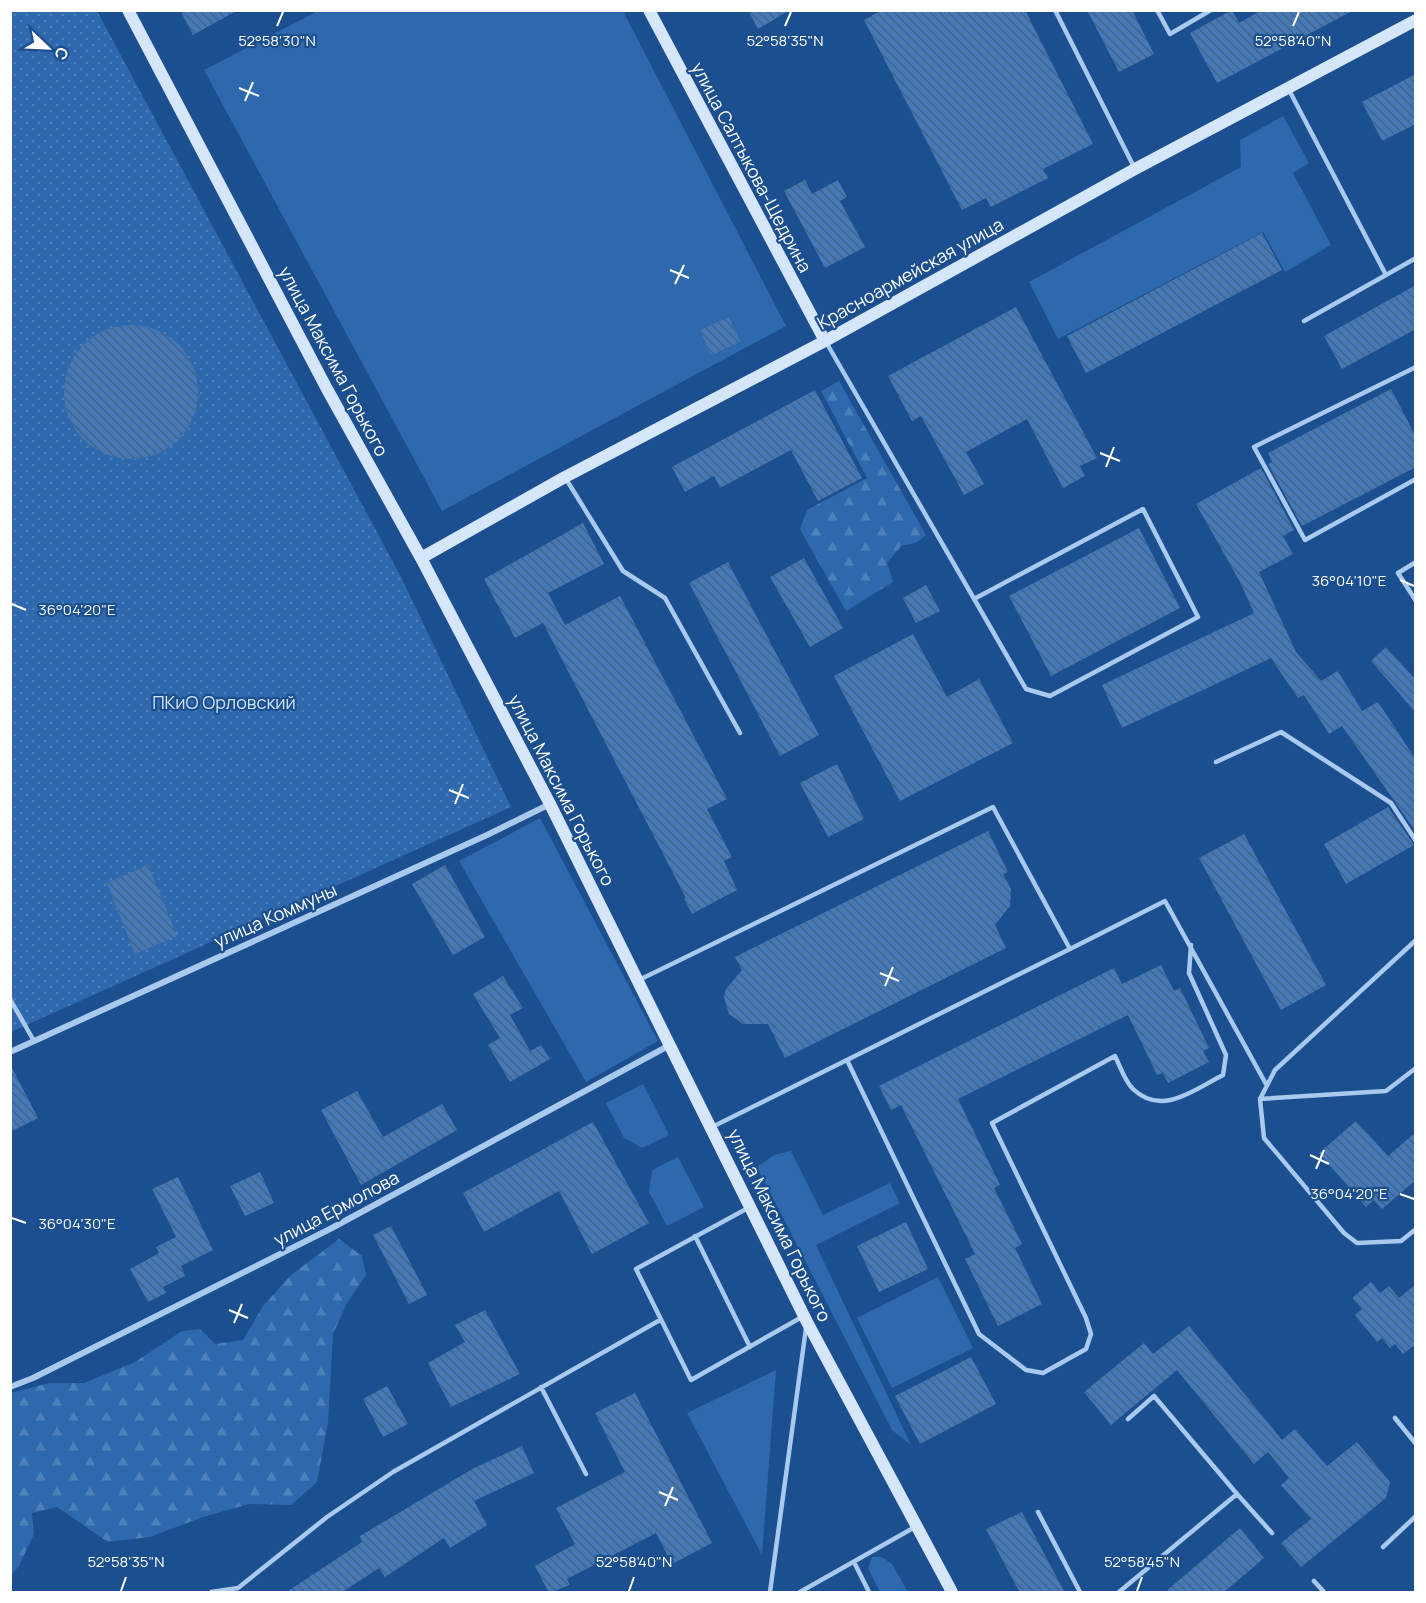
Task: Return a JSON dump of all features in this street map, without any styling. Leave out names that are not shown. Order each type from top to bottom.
[{"type":"main road","name":"улица Максима Горького","points":[[128,10],[550,804],[806,1319],[952,1593]]},
{"type":"main road","name":"улица Салтыкова-Щедрина","points":[[649,10],[825,340]]},
{"type":"main road","name":"Красноармейская улица","points":[[421,558],[565,477],[825,340],[1135,169],[1416,20]]},
{"type":"street","name":"улица Коммуны","points":[[10,1052],[488,836],[550,804]]},
{"type":"street","name":"улица Ермолова","points":[[10,1387],[33,1378],[330,1229],[670,1045]]},
{"type":"lane","points":[[1054,10],[1135,169]]},
{"type":"lane","points":[[1157,10],[1170,34],[1211,10]]},
{"type":"lane","points":[[1288,88],[1386,275]]},
{"type":"lane","points":[[1304,321],[1416,258]]},
{"type":"lane","points":[[825,340],[974,599],[1026,689],[1050,696],[1198,617],[1143,509],[974,599]]},
{"type":"lane","points":[[1416,367],[1254,447],[1305,540],[1416,479]]},
{"type":"lane","points":[[565,477],[623,571],[665,598],[740,733]]},
{"type":"lane","points":[[1416,562],[1398,573],[1416,601]]},
{"type":"lane","points":[[1216,762],[1281,732],[1391,803],[1416,841]]},
{"type":"lane","points":[[639,980],[993,807],[1070,949]]},
{"type":"lane","points":[[712,1127],[1165,901],[1266,1084]]},
{"type":"lane","points":[[1416,940],[1275,1070],[1260,1099],[1264,1138],[1344,1233],[1357,1243],[1401,1241],[1416,1229]]},
{"type":"lane","points":[[847,1060],[979,1334],[1026,1370],[1043,1372],[1086,1348],[1091,1334],[1086,1318],[992,1123],[1115,1056],[1133,1089],[1149,1100],[1170,1102],[1223,1075],[1226,1055],[1189,973],[1191,945]]},
{"type":"lane","points":[[10,999],[34,1041]]},
{"type":"lane","points":[[1260,1099],[1386,1091],[1416,1068]]},
{"type":"lane","points":[[750,1207],[636,1269],[660,1320],[691,1380],[806,1319]]},
{"type":"lane","points":[[695,1236],[750,1347]]},
{"type":"lane","points":[[770,1593],[806,1319]]},
{"type":"lane","points":[[211,1593],[238,1588],[327,1517],[393,1472],[660,1320]]},
{"type":"lane","points":[[541,1387],[586,1474]]},
{"type":"lane","points":[[1128,1419],[1154,1396],[1272,1533]]},
{"type":"lane","points":[[1395,1418],[1416,1444]]},
{"type":"lane","points":[[1119,1593],[1237,1494]]},
{"type":"lane","points":[[1038,1512],[1080,1593]]},
{"type":"lane","points":[[1383,1547],[1416,1516]]},
{"type":"lane","points":[[800,1593],[916,1526]]},
{"type":"lane","points":[[854,1562],[869,1593]]},
{"type":"lane","points":[[1314,1581],[1324,1593]]},
{"type":"green space","name":"ПКиО Орловский","points":[[10,11],[97,11],[401,577],[511,807],[11,1032]]},
{"type":"green space","points":[[318,11],[623,11],[786,326],[442,511],[204,70]]},
{"type":"green space","points":[[1283,116],[1309,163],[1293,173],[1331,245],[1285,272],[1263,232],[1058,339],[1029,282],[1241,167],[1240,140]]},
{"type":"green space","points":[[839,381],[926,535],[916,543],[901,546],[887,563],[893,582],[846,611],[800,529],[807,510],[867,478],[821,391]]},
{"type":"green space","points":[[540,818],[658,1041],[586,1082],[459,861]]},
{"type":"green space","points":[[643,1084],[669,1135],[642,1148],[624,1138],[606,1103]]},
{"type":"green space","points":[[791,1151],[823,1215],[890,1183],[900,1203],[816,1245],[911,1445],[892,1430],[757,1167],[774,1155]]},
{"type":"green space","points":[[678,1157],[704,1207],[667,1226],[649,1192],[652,1170]]},
{"type":"green space","points":[[339,1239],[362,1256],[366,1275],[347,1303],[333,1334],[328,1422],[317,1482],[291,1505],[249,1504],[203,1517],[150,1537],[108,1542],[57,1507],[32,1513],[34,1534],[19,1566],[11,1575],[11,1393],[49,1383],[84,1383],[135,1362],[182,1331],[200,1329],[215,1344],[243,1340],[263,1306],[291,1275]]},
{"type":"green space","points":[[938,1277],[973,1348],[892,1388],[857,1318]]},
{"type":"green space","points":[[776,1370],[762,1555],[687,1413]]},
{"type":"green space","points":[[872,1557],[882,1557],[892,1564],[908,1592],[880,1592],[868,1568]]},
{"type":"building","points":[[180,10],[238,10],[193,35]]},
{"type":"building","points":[[748,10],[790,10],[758,29]]},
{"type":"building","points":[[882,10],[1025,10],[1093,144],[1043,169],[1048,178],[991,207],[986,198],[962,210],[864,20]]},
{"type":"building","points":[[1087,10],[1132,10],[1154,54],[1119,72]]},
{"type":"building","points":[[1232,10],[1239,23],[1262,10],[1354,10],[1217,83],[1190,33]]},
{"type":"building","points":[[1416,74],[1416,124],[1382,141],[1362,102]]},
{"type":"building","points":[[805,180],[812,194],[838,180],[847,197],[840,201],[865,247],[825,268],[784,191]]},
{"type":"building","points":[[1262,233],[1282,270],[1086,373],[1067,336]]},
{"type":"building","points":[[1416,285],[1416,329],[1342,369],[1324,336]]},
{"type":"building","points":[[1016,307],[1097,458],[1080,466],[1085,476],[1063,488],[1027,419],[966,452],[984,484],[964,495],[921,416],[912,421],[888,376]]},
{"type":"building","points":[[729,317],[740,342],[711,355],[700,330]]},
{"type":"building","points":[[131,325],[157,330],[178,345],[193,366],[198,392],[193,418],[178,439],[157,454],[131,459],[105,454],[84,439],[69,418],[64,392],[69,366],[84,345],[105,330]]},
{"type":"building","points":[[1391,389],[1416,437],[1416,467],[1302,526],[1268,464],[1272,462],[1268,453]]},
{"type":"building","points":[[815,390],[862,478],[818,501],[791,450],[720,488],[714,476],[685,492],[672,467]]},
{"type":"building","points":[[1261,468],[1294,530],[1283,536],[1293,554],[1259,572],[1296,652],[1321,681],[1338,671],[1362,711],[1378,702],[1416,760],[1416,832],[1342,726],[1329,734],[1304,695],[1298,698],[1271,658],[1122,728],[1102,685],[1254,613],[1240,582],[1196,504]]},
{"type":"building","points":[[583,523],[604,564],[548,593],[565,625],[620,596],[727,799],[707,809],[732,857],[724,861],[737,890],[692,914],[684,899],[686,898],[543,623],[515,638],[484,579]]},
{"type":"building","points":[[1139,528],[1180,608],[1051,676],[1009,596]]},
{"type":"building","points":[[804,558],[843,628],[810,647],[770,577]]},
{"type":"building","points":[[728,562],[819,735],[780,756],[689,583]]},
{"type":"building","points":[[926,585],[940,611],[916,623],[903,598]]},
{"type":"building","points":[[913,634],[947,697],[979,679],[1013,743],[900,801],[834,676]]},
{"type":"building","points":[[1386,647],[1416,680],[1416,713],[1371,661]]},
{"type":"building","points":[[837,764],[864,819],[828,837],[800,783]]},
{"type":"building","points":[[1388,807],[1414,845],[1346,884],[1324,844]]},
{"type":"building","points":[[988,831],[1008,872],[1003,874],[1011,889],[1010,906],[995,925],[1006,948],[785,1058],[768,1024],[743,1024],[729,1014],[724,997],[726,989],[742,970],[735,957]]},
{"type":"building","points":[[1244,834],[1326,985],[1281,1010],[1199,858]]},
{"type":"building","points":[[148,865],[177,936],[135,954],[107,883]]},
{"type":"building","points":[[445,865],[485,937],[453,955],[412,884]]},
{"type":"building","points":[[1161,965],[1174,991],[1180,988],[1209,1048],[1203,1051],[1209,1062],[1168,1083],[1163,1073],[1157,1075],[1128,1015],[958,1099],[1000,1185],[994,1188],[1022,1244],[1015,1248],[1042,1304],[998,1326],[965,1259],[975,1254],[901,1105],[891,1110],[879,1086],[1114,968],[1122,984]]},
{"type":"building","points":[[503,976],[523,1008],[510,1015],[530,1051],[541,1045],[550,1059],[510,1082],[488,1045],[500,1038],[473,994]]},
{"type":"building","points":[[10,1064],[38,1118],[10,1132]]},
{"type":"building","points":[[357,1091],[383,1137],[442,1104],[457,1130],[361,1185],[321,1110]]},
{"type":"building","points":[[1356,1121],[1388,1156],[1416,1132],[1416,1180],[1382,1209],[1374,1200],[1366,1207],[1319,1153]]},
{"type":"building","points":[[593,1122],[649,1223],[592,1254],[559,1191],[484,1232],[463,1193]]},
{"type":"building","points":[[260,1172],[274,1203],[245,1216],[230,1186]]},
{"type":"building","points":[[178,1177],[213,1250],[181,1266],[185,1276],[163,1287],[166,1293],[148,1302],[130,1269],[159,1253],[156,1247],[176,1237],[152,1189]]},
{"type":"building","points":[[906,1222],[928,1269],[879,1292],[857,1246]]},
{"type":"building","points":[[391,1226],[427,1295],[409,1304],[373,1235]]},
{"type":"building","points":[[1371,1282],[1380,1293],[1389,1286],[1399,1298],[1416,1284],[1416,1344],[1403,1354],[1395,1344],[1390,1348],[1382,1338],[1377,1342],[1355,1315],[1362,1309],[1352,1298]]},
{"type":"building","points":[[485,1310],[520,1374],[451,1407],[428,1363],[465,1342],[455,1325]]},
{"type":"building","points":[[1189,1326],[1282,1440],[1295,1429],[1327,1466],[1357,1442],[1390,1482],[1386,1498],[1301,1567],[1281,1543],[1311,1519],[1281,1485],[1289,1478],[1268,1452],[1254,1464],[1177,1370],[1111,1425],[1084,1392],[1144,1343],[1153,1354]]},
{"type":"building","points":[[971,1357],[996,1404],[920,1444],[895,1396]]},
{"type":"building","points":[[387,1386],[408,1424],[383,1437],[363,1399]]},
{"type":"building","points":[[635,1393],[712,1543],[672,1564],[656,1533],[567,1579],[570,1585],[549,1593],[535,1566],[575,1544],[556,1508],[625,1472],[595,1413]]},
{"type":"building","points":[[522,1446],[534,1473],[474,1501],[487,1525],[450,1548],[444,1538],[385,1577],[379,1568],[341,1593],[285,1593],[362,1542],[360,1536],[474,1468]]},
{"type":"building","points":[[1022,1512],[1065,1593],[1020,1593],[986,1529]]},
{"type":"building","points":[[1240,1528],[1264,1558],[1223,1593],[1164,1593]]}]
